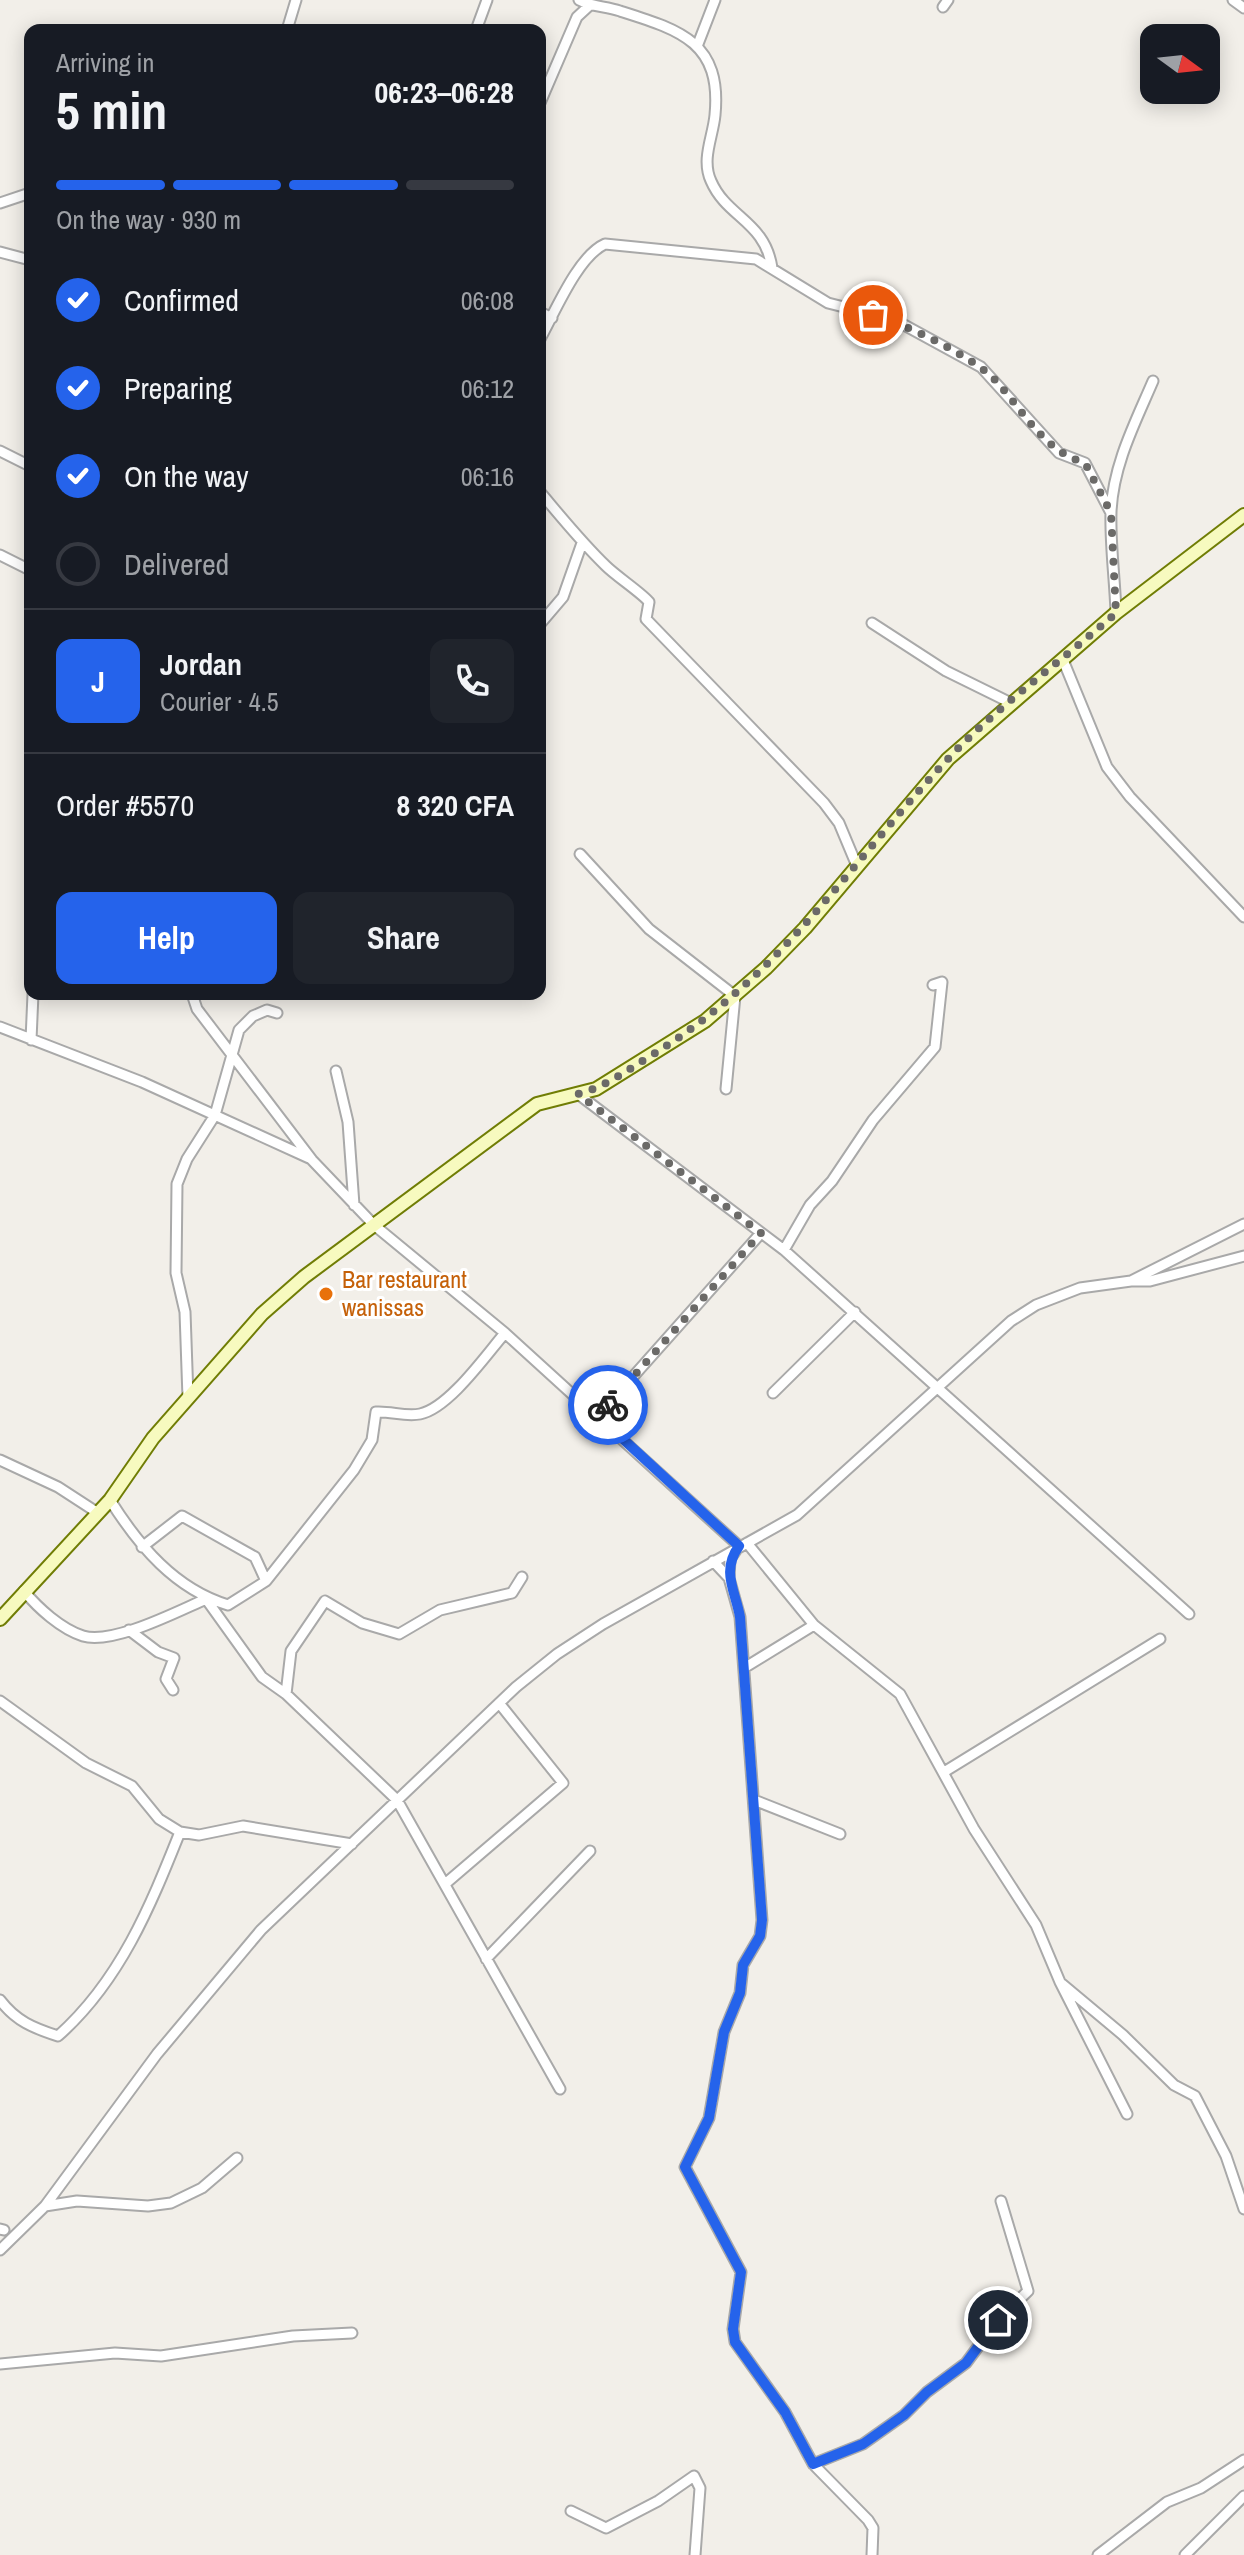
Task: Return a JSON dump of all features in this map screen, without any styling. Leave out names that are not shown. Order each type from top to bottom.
[{"type":"main road","points":[[0,1619],[110,1500],[153,1438],[262,1314],[374,1225],[537,1104],[596,1089],[681,1038],[735,996],[805,928],[948,759],[1116,613],[1244,515]]},
{"type":"street","points":[[289,24],[296,0]]},
{"type":"street","points":[[478,24],[487,0]]},
{"type":"street","points":[[579,0],[619,10],[698,44],[710,63],[715,84],[715,115],[706,160],[709,177],[719,197],[759,232],[769,249],[772,268]]},
{"type":"street","points":[[698,44],[714,2],[727,0]]},
{"type":"street","points":[[1233,0],[1244,8]]},
{"type":"street","points":[[546,89],[577,17],[590,5]]},
{"type":"street","points":[[0,203],[24,195]]},
{"type":"street","points":[[546,328],[584,262],[594,249],[605,244],[756,259],[828,303],[895,320],[981,367],[1059,453],[1085,463],[1111,513]]},
{"type":"street","points":[[0,252],[24,258]]},
{"type":"street","points":[[546,315],[552,318]]},
{"type":"street","points":[[1116,613],[1111,513],[1124,449],[1153,381]]},
{"type":"street","points":[[0,451],[24,463]]},
{"type":"street","points":[[546,499],[582,543],[629,588],[645,597],[649,602],[646,619],[824,803],[844,834],[857,866]]},
{"type":"street","points":[[546,617],[563,597],[582,543]]},
{"type":"street","points":[[0,555],[24,567]]},
{"type":"street","points":[[872,623],[957,678],[1011,703]]},
{"type":"street","points":[[1063,660],[1107,767],[1130,797],[1244,917]]},
{"type":"street","points":[[580,854],[649,929],[735,996],[726,1089]]},
{"type":"street","points":[[784,1250],[803,1216],[832,1181],[847,1155],[935,1047],[942,982],[933,985]]},
{"type":"street","points":[[31,1040],[33,1000]]},
{"type":"street","points":[[194,1000],[197,1009],[312,1160],[374,1225],[505,1333],[743,1545],[814,1625],[900,1694],[974,1829],[1036,1925],[1060,1982],[1127,2114]]},
{"type":"street","points":[[188,1399],[185,1312],[176,1273],[176,1193],[187,1159],[215,1115],[239,1030],[265,1010],[277,1013]]},
{"type":"street","points":[[0,1027],[215,1115],[312,1160]]},
{"type":"street","points":[[336,1071],[348,1122],[354,1205]]},
{"type":"street","points":[[578,1094],[784,1250],[1189,1614]]},
{"type":"street","points":[[1131,1281],[1244,1224]]},
{"type":"street","points":[[598,1416],[761,1233]]},
{"type":"street","points":[[0,2250],[45,2206],[192,2010],[261,1930],[499,1703],[557,1654],[797,1515],[1011,1321],[1036,1305],[1080,1288],[1150,1281],[1244,1256]]},
{"type":"street","points":[[773,1393],[855,1312]]},
{"type":"street","points":[[24,1591],[38,1608],[84,1637],[129,1630],[206,1599],[228,1605],[266,1581],[354,1470],[372,1440],[376,1412],[419,1414],[431,1409],[457,1387],[505,1333]]},
{"type":"street","points":[[0,1460],[58,1487],[98,1513]]},
{"type":"street","points":[[110,1500],[142,1547],[206,1599],[262,1677],[286,1694],[397,1800],[560,2089]]},
{"type":"street","points":[[142,1547],[182,1516],[255,1557],[266,1581]]},
{"type":"street","points":[[743,1545],[730,1559],[729,1578],[740,1617],[763,1907],[760,1936],[743,1965],[740,1993],[724,2032],[709,2118],[685,2167],[741,2272],[733,2329],[735,2342],[785,2412],[813,2464],[868,2520],[873,2528],[872,2555]]},
{"type":"street","points":[[713,1561],[729,1578]]},
{"type":"street","points":[[286,1694],[291,1651],[325,1601],[362,1623],[399,1634],[440,1610],[512,1593],[522,1577]]},
{"type":"street","points":[[744,1668],[814,1625]]},
{"type":"street","points":[[129,1630],[158,1652],[174,1658],[166,1679],[173,1690]]},
{"type":"street","points":[[944,1772],[1160,1639]]},
{"type":"street","points":[[0,1701],[98,1771],[132,1786],[159,1819],[180,1832],[199,1835],[243,1826],[352,1844]]},
{"type":"street","points":[[445,1884],[563,1783],[499,1703]]},
{"type":"street","points":[[754,1800],[840,1834]]},
{"type":"street","points":[[0,2000],[4,2012],[58,2036],[89,2007],[143,1923],[147,1905],[180,1832]]},
{"type":"street","points":[[486,1959],[590,1851]]},
{"type":"street","points":[[1060,1982],[1123,2035],[1174,2085],[1195,2096],[1226,2156],[1244,2209]]},
{"type":"street","points":[[45,2206],[77,2201],[148,2206],[171,2203],[202,2188],[237,2158]]},
{"type":"street","points":[[813,2464],[863,2444],[904,2415],[927,2392],[966,2363],[998,2320],[1028,2291],[1001,2201]]},
{"type":"street","points":[[0,2364],[115,2353],[161,2356],[293,2336],[352,2333]]},
{"type":"street","points":[[1098,2555],[1167,2502],[1201,2488],[1244,2460]]},
{"type":"street","points":[[571,2511],[606,2528],[658,2501],[694,2476],[700,2488],[695,2555]]},
{"type":"street","points":[[1185,2555],[1244,2496]]},
{"type":"way so far","points":[[608,1405],[761,1233],[578,1094],[596,1089],[681,1038],[766,968],[805,928],[948,759],[1116,613],[1111,513],[1090,469],[1085,463],[1059,453],[981,367],[895,320],[873,315]]},
{"type":"place","name":"Bar restaurant wanissas","points":[[326,1294]]},
{"type":"route","points":[[608,1405],[598,1416],[739,1546],[730,1559],[729,1578],[740,1617],[762,1920],[760,1936],[743,1965],[740,1993],[724,2032],[709,2118],[685,2167],[741,2272],[738,2312],[733,2329],[735,2342],[785,2412],[813,2464],[863,2444],[904,2415],[927,2392],[966,2363],[998,2320]]}]
